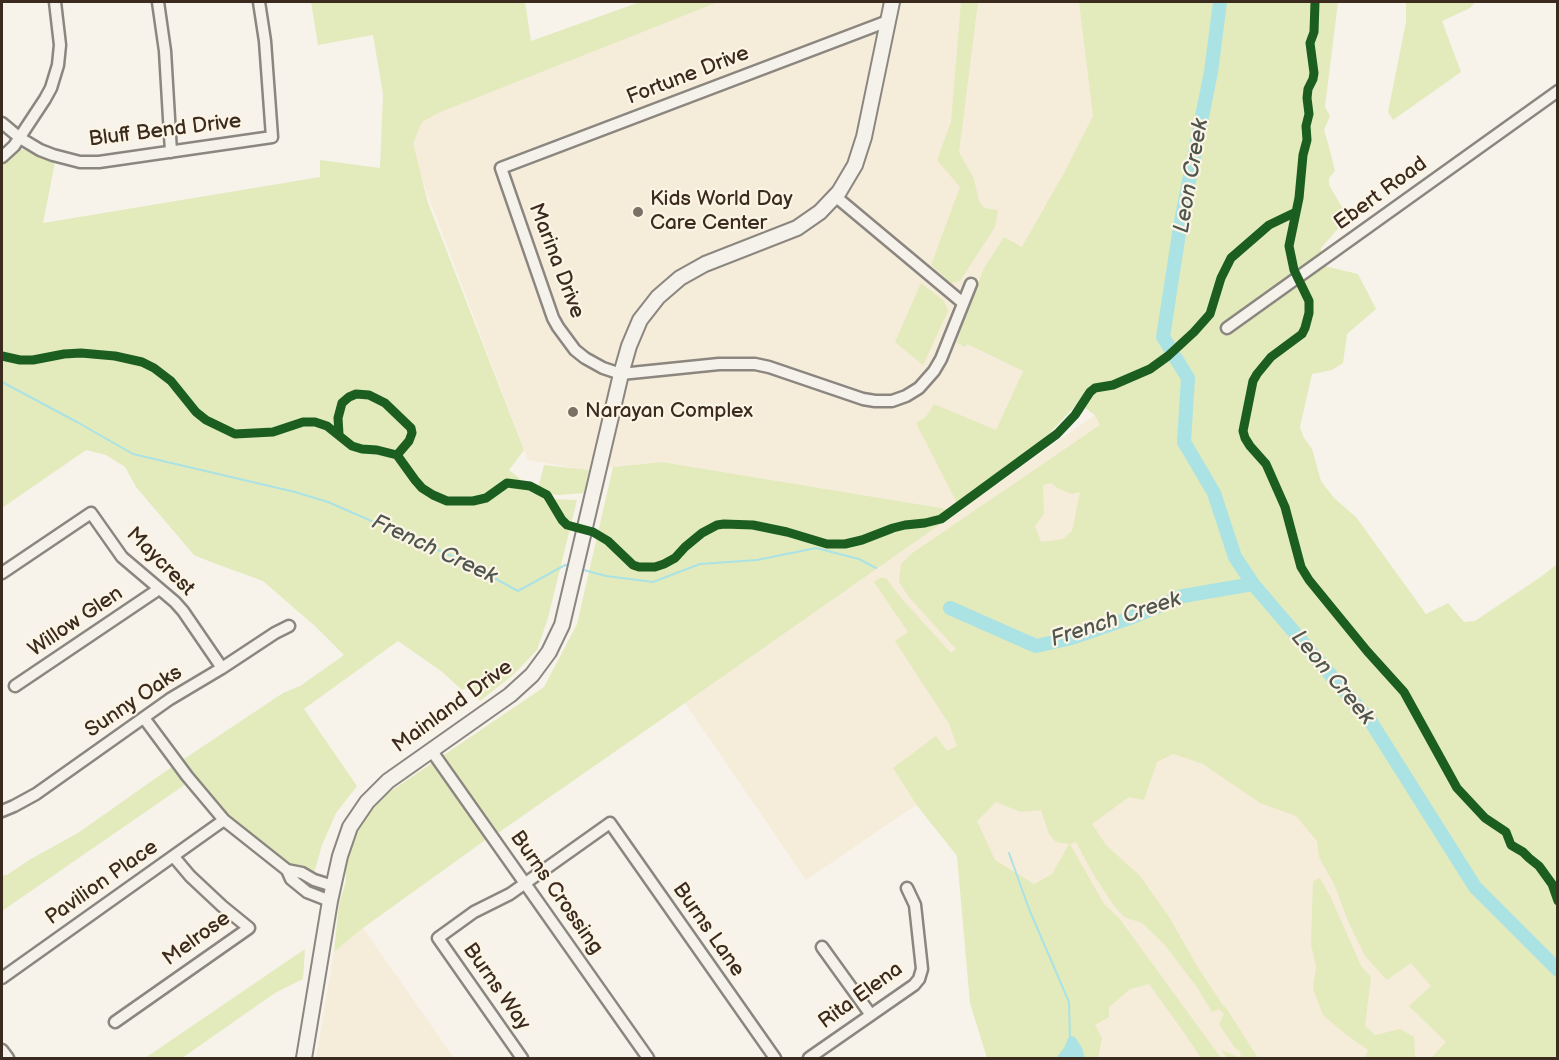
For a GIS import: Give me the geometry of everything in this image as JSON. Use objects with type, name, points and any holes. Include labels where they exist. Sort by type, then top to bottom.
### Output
[{"type":"main road","name":"Mainland Drive","points":[[304,1059],[330,901],[339,856],[350,827],[362,808],[388,780],[510,695],[532,675],[553,646],[562,625],[621,374],[640,320],[658,297],[680,278],[705,264],[797,228],[820,212],[835,196],[848,178],[860,151],[892,2]]},
{"type":"street","points":[[2,157],[20,138],[51,88],[58,65],[60,34],[55,2]]},
{"type":"street","points":[[158,2],[165,51],[171,152]]},
{"type":"street","name":"Bluff Bend Drive","points":[[2,123],[20,138],[40,150],[80,162],[99,162],[272,137],[266,41],[260,2]]},
{"type":"street","name":"Fortune Drive","points":[[501,168],[888,21]]},
{"type":"street","name":"Ebert Road","points":[[1227,328],[1557,91]]},
{"type":"street","name":"Marina Drive","points":[[501,168],[558,327],[575,350],[585,358],[603,368],[621,374]]},
{"type":"street","points":[[835,196],[963,303]]},
{"type":"street","points":[[621,374],[719,364],[755,364],[863,399],[892,401],[906,396],[924,383],[934,371],[971,284]]},
{"type":"street","name":"Maycrest","points":[[2,573],[91,513],[122,557],[183,611],[222,668]]},
{"type":"street","name":"Willow Glen","points":[[15,686],[159,589]]},
{"type":"street","name":"Sunny Oaks","points":[[2,812],[36,794],[180,692],[289,626]]},
{"type":"street","points":[[144,718],[187,776],[224,820],[287,870],[302,873],[314,880],[333,886]]},
{"type":"street","name":"Burns Crossing","points":[[431,750],[648,1059]]},
{"type":"street","name":"Pavilion Place","points":[[2,978],[224,820]]},
{"type":"street","name":"Burns Lane","points":[[525,883],[610,823],[775,1059]]},
{"type":"street","name":"Melrose","points":[[115,1022],[249,928],[190,876],[174,856]]},
{"type":"street","points":[[287,870],[291,879],[307,891],[330,901]]},
{"type":"street","name":"Burns Way","points":[[522,1059],[438,938],[474,912],[510,894],[525,883]]},
{"type":"street","name":"Rita Elena","points":[[809,1059],[914,985],[921,975],[915,905],[907,888]]},
{"type":"street","points":[[822,947],[871,1015]]},
{"type":"street","points":[[2,1050],[8,1059]]},
{"type":"shaded area","points":[[712,2],[1093,2],[1115,148],[1074,258],[960,510],[1095,415],[1178,587],[1485,1058],[987,1058],[970,1003],[957,856],[916,805],[806,880],[685,703],[958,511],[662,462],[585,470],[528,460],[399,119]]},
{"type":"shaded area","points":[[363,928],[454,1058],[316,1058],[334,952]]},
{"type":"green space","points":[[311,2],[525,2],[531,41],[640,2],[718,2],[438,113],[422,122],[413,143],[428,203],[524,450],[509,470],[535,491],[553,499],[577,500],[548,618],[537,650],[513,675],[480,701],[469,687],[462,690],[441,671],[398,641],[304,709],[357,786],[336,813],[322,845],[314,873],[283,861],[245,828],[226,815],[191,769],[183,786],[2,911],[2,875],[7,875],[78,833],[163,773],[283,693],[300,686],[344,655],[263,581],[194,555],[136,487],[125,467],[106,455],[86,450],[2,508],[2,161],[16,147],[55,162],[43,223],[320,177],[320,160],[380,168],[383,94],[373,35],[318,45]]},
{"type":"green space","points":[[961,2],[978,2],[959,152],[974,179],[979,201],[984,208],[998,210],[995,227],[960,281],[951,283],[931,265],[960,187],[937,160],[951,122]]},
{"type":"green space","points":[[1079,2],[1338,2],[1325,107],[1330,116],[1324,130],[1335,171],[1329,178],[1329,185],[1342,207],[1343,223],[1321,250],[1324,266],[1358,274],[1376,309],[1347,334],[1343,363],[1332,370],[1312,374],[1300,427],[1312,449],[1321,481],[1334,498],[1356,517],[1426,614],[1448,603],[1464,622],[1475,621],[1557,564],[1557,1058],[1431,1058],[1446,1042],[1409,1006],[1431,986],[1411,963],[1387,980],[1365,956],[1348,921],[1335,886],[1319,857],[1317,841],[1296,816],[1260,803],[1203,764],[1173,754],[1157,762],[1144,800],[1129,797],[1092,824],[1106,845],[1140,876],[1169,917],[1197,966],[1258,1058],[1241,1058],[1240,1051],[1235,1048],[1219,1024],[1224,1014],[1219,1009],[1212,1012],[1196,986],[1165,945],[1142,923],[1124,917],[1092,872],[1076,842],[1070,844],[1104,904],[1119,918],[1221,1058],[1201,1058],[1149,984],[1130,989],[1109,1007],[1109,1017],[1095,1025],[1102,1038],[1098,1058],[987,1058],[970,1003],[957,856],[916,804],[893,768],[936,736],[947,751],[957,746],[949,724],[895,641],[908,632],[874,582],[880,578],[886,578],[951,653],[956,649],[908,596],[899,582],[901,564],[911,554],[1100,425],[1095,415],[1078,403],[1045,438],[957,503],[916,423],[926,417],[934,404],[996,430],[1023,371],[967,344],[965,347],[957,343],[973,287],[977,286],[984,268],[1004,237],[1022,247],[1093,116]],"holes":[[[1051,483],[1072,494],[1080,492],[1072,531],[1063,539],[1041,542],[1035,526],[1044,514],[1043,485]],[[996,802],[1021,812],[1041,810],[1049,834],[1056,842],[1069,844],[1052,874],[1034,884],[995,860],[977,821]]]},
{"type":"green space","points":[[1406,2],[1475,2],[1470,8],[1442,21],[1461,72],[1393,120],[1388,112],[1406,22]]},
{"type":"green space","points":[[921,283],[944,301],[948,311],[923,365],[895,342]]},
{"type":"green space","points":[[662,462],[959,511],[484,841],[363,928],[334,952],[339,904],[346,881],[346,864],[355,837],[369,813],[388,793],[544,687],[577,624],[613,467]]},
{"type":"green space","points":[[544,465],[589,470],[584,493],[547,494],[538,489]]},
{"type":"green space","points":[[1320,878],[1361,966],[1371,977],[1365,1026],[1375,1035],[1400,1029],[1414,1037],[1415,1057],[1417,1058],[1365,1058],[1368,1050],[1323,1015],[1313,989],[1316,967],[1311,944],[1313,881]]},
{"type":"green space","points":[[305,949],[303,979],[275,993],[182,1058],[145,1058]]},
{"type":"green space","points":[[1221,1050],[1241,1058],[1227,1058]]},
{"type":"water","points":[[1075,1037],[1082,1048],[1085,1058],[1056,1058],[1068,1038]]},
{"type":"waterway","name":"Leon Creek","points":[[1170,348],[1163,337],[1181,221],[1211,72],[1220,2]]},
{"type":"waterway","name":"Leon Creek","points":[[1175,357],[1188,378],[1184,442],[1214,493],[1235,557],[1253,584],[1371,722],[1475,887],[1558,970]]},
{"type":"waterway","name":"French Creek","points":[[2,382],[133,454],[295,492],[328,502],[461,560],[518,591],[565,565],[571,567]]},
{"type":"waterway","name":"French Creek","points":[[580,569],[606,576],[653,582],[700,564],[757,560],[816,548],[859,559],[876,568]]},
{"type":"waterway","name":"French Creek","points":[[950,608],[1036,646],[1072,638],[1130,618],[1183,596],[1253,584]]},
{"type":"waterway","points":[[1009,853],[1029,909],[1069,1002],[1070,1039]]},
{"type":"cycle path","points":[[1315,2],[1314,32],[1310,43],[1314,73],[1307,98],[1309,114],[1306,126],[1307,140],[1303,155],[1299,198],[1289,246],[1294,270],[1309,301],[1309,313],[1302,334],[1271,357],[1253,381],[1243,431],[1250,446],[1266,464],[1285,507],[1301,567],[1309,580],[1404,692],[1457,788],[1485,818],[1506,832],[1511,845],[1539,866],[1552,884],[1558,901]]},
{"type":"cycle path","points":[[2,356],[33,360],[81,353],[115,356],[142,362],[171,381],[196,412],[206,420],[235,434],[273,432],[303,422],[315,422],[327,426],[352,446],[397,455],[422,488],[447,501],[473,501],[486,498],[507,483],[530,486],[547,495],[567,525],[593,532],[608,541],[633,565],[655,567],[675,558],[702,533],[717,525],[753,525],[827,544],[845,544],[893,528],[941,519],[1057,434],[1095,388],[1113,385],[1150,369],[1168,356],[1210,314],[1221,278],[1231,258],[1269,225],[1296,212]]},
{"type":"cycle path","points":[[339,434],[338,418],[342,403],[356,394],[369,395],[385,403],[411,428],[409,441],[397,455]]},
{"type":"place","name":"Kids World Day Care Center","points":[[638,212]]},
{"type":"place","name":"Narayan Complex","points":[[573,412]]}]
